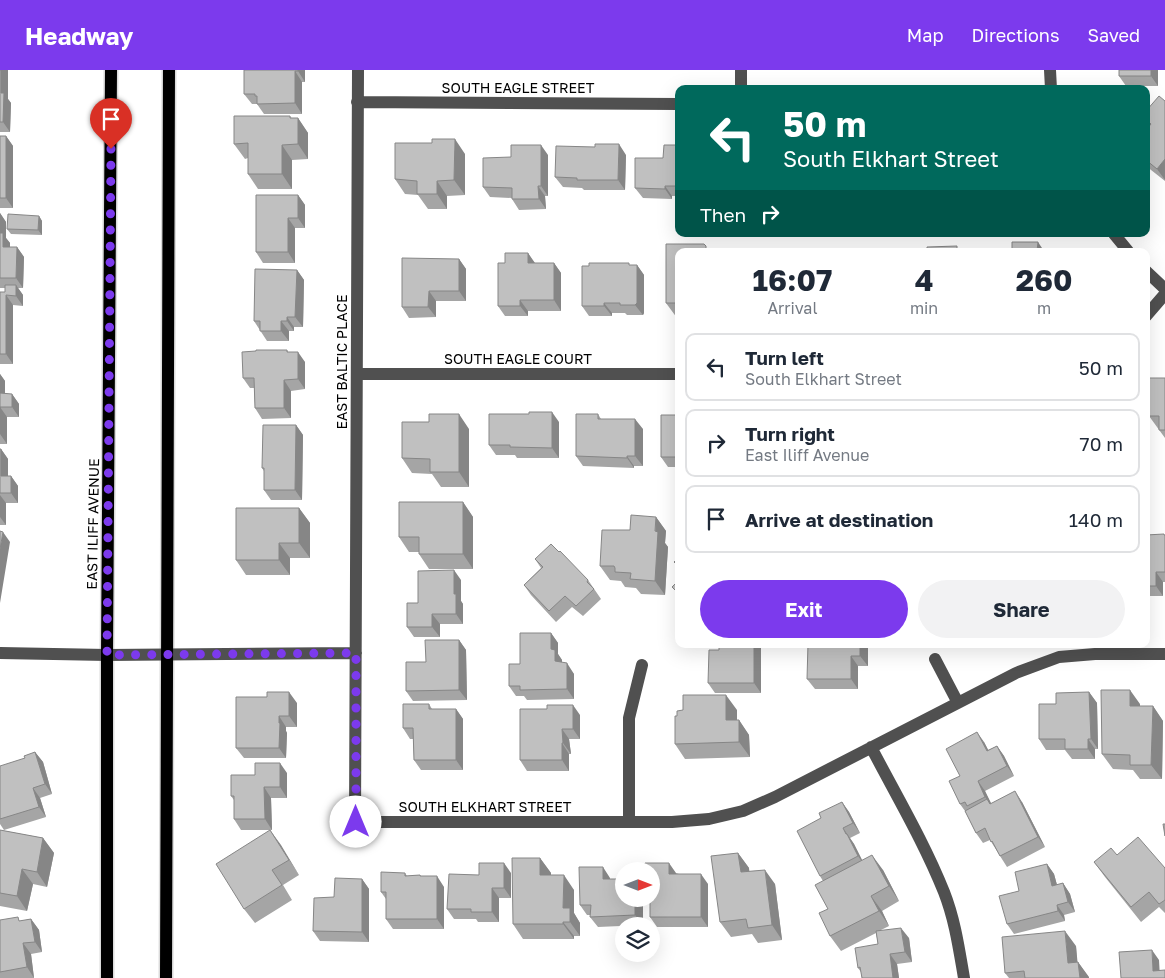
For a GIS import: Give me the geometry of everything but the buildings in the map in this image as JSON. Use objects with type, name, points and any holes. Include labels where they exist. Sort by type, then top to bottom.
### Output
[{"type":"main road","name":"EAST ILIFF AVENUE","points":[[107,978],[111,70]]},
{"type":"main road","points":[[166,978],[169,70]]},
{"type":"street","name":"EAST BALTIC PLACE","points":[[356,653],[358,70]]},
{"type":"street","points":[[741,70],[741,85]]},
{"type":"street","points":[[1050,70],[1051,85]]},
{"type":"street","name":"SOUTH EAGLE STREET","points":[[358,102],[675,104]]},
{"type":"street","points":[[1116,237],[1126,248]]},
{"type":"street","points":[[1150,275],[1165,289]]},
{"type":"street","points":[[1150,311],[1165,294]]},
{"type":"street","name":"SOUTH EAGLE COURT","points":[[357,374],[675,374]]},
{"type":"street","points":[[0,652],[107,655],[356,653]]},
{"type":"street","name":"SOUTH ELKHART STREET","points":[[356,653],[356,822],[672,822],[709,820],[743,811],[775,797],[1016,673],[1060,657],[1095,654],[1165,654]]},
{"type":"street","points":[[935,659],[958,703]]},
{"type":"street","points":[[629,822],[629,718],[642,665]]},
{"type":"street","points":[[871,748],[944,893],[955,927],[964,978]]},
{"type":"route","points":[[111,149],[107,655],[356,653],[356,822]]}]
